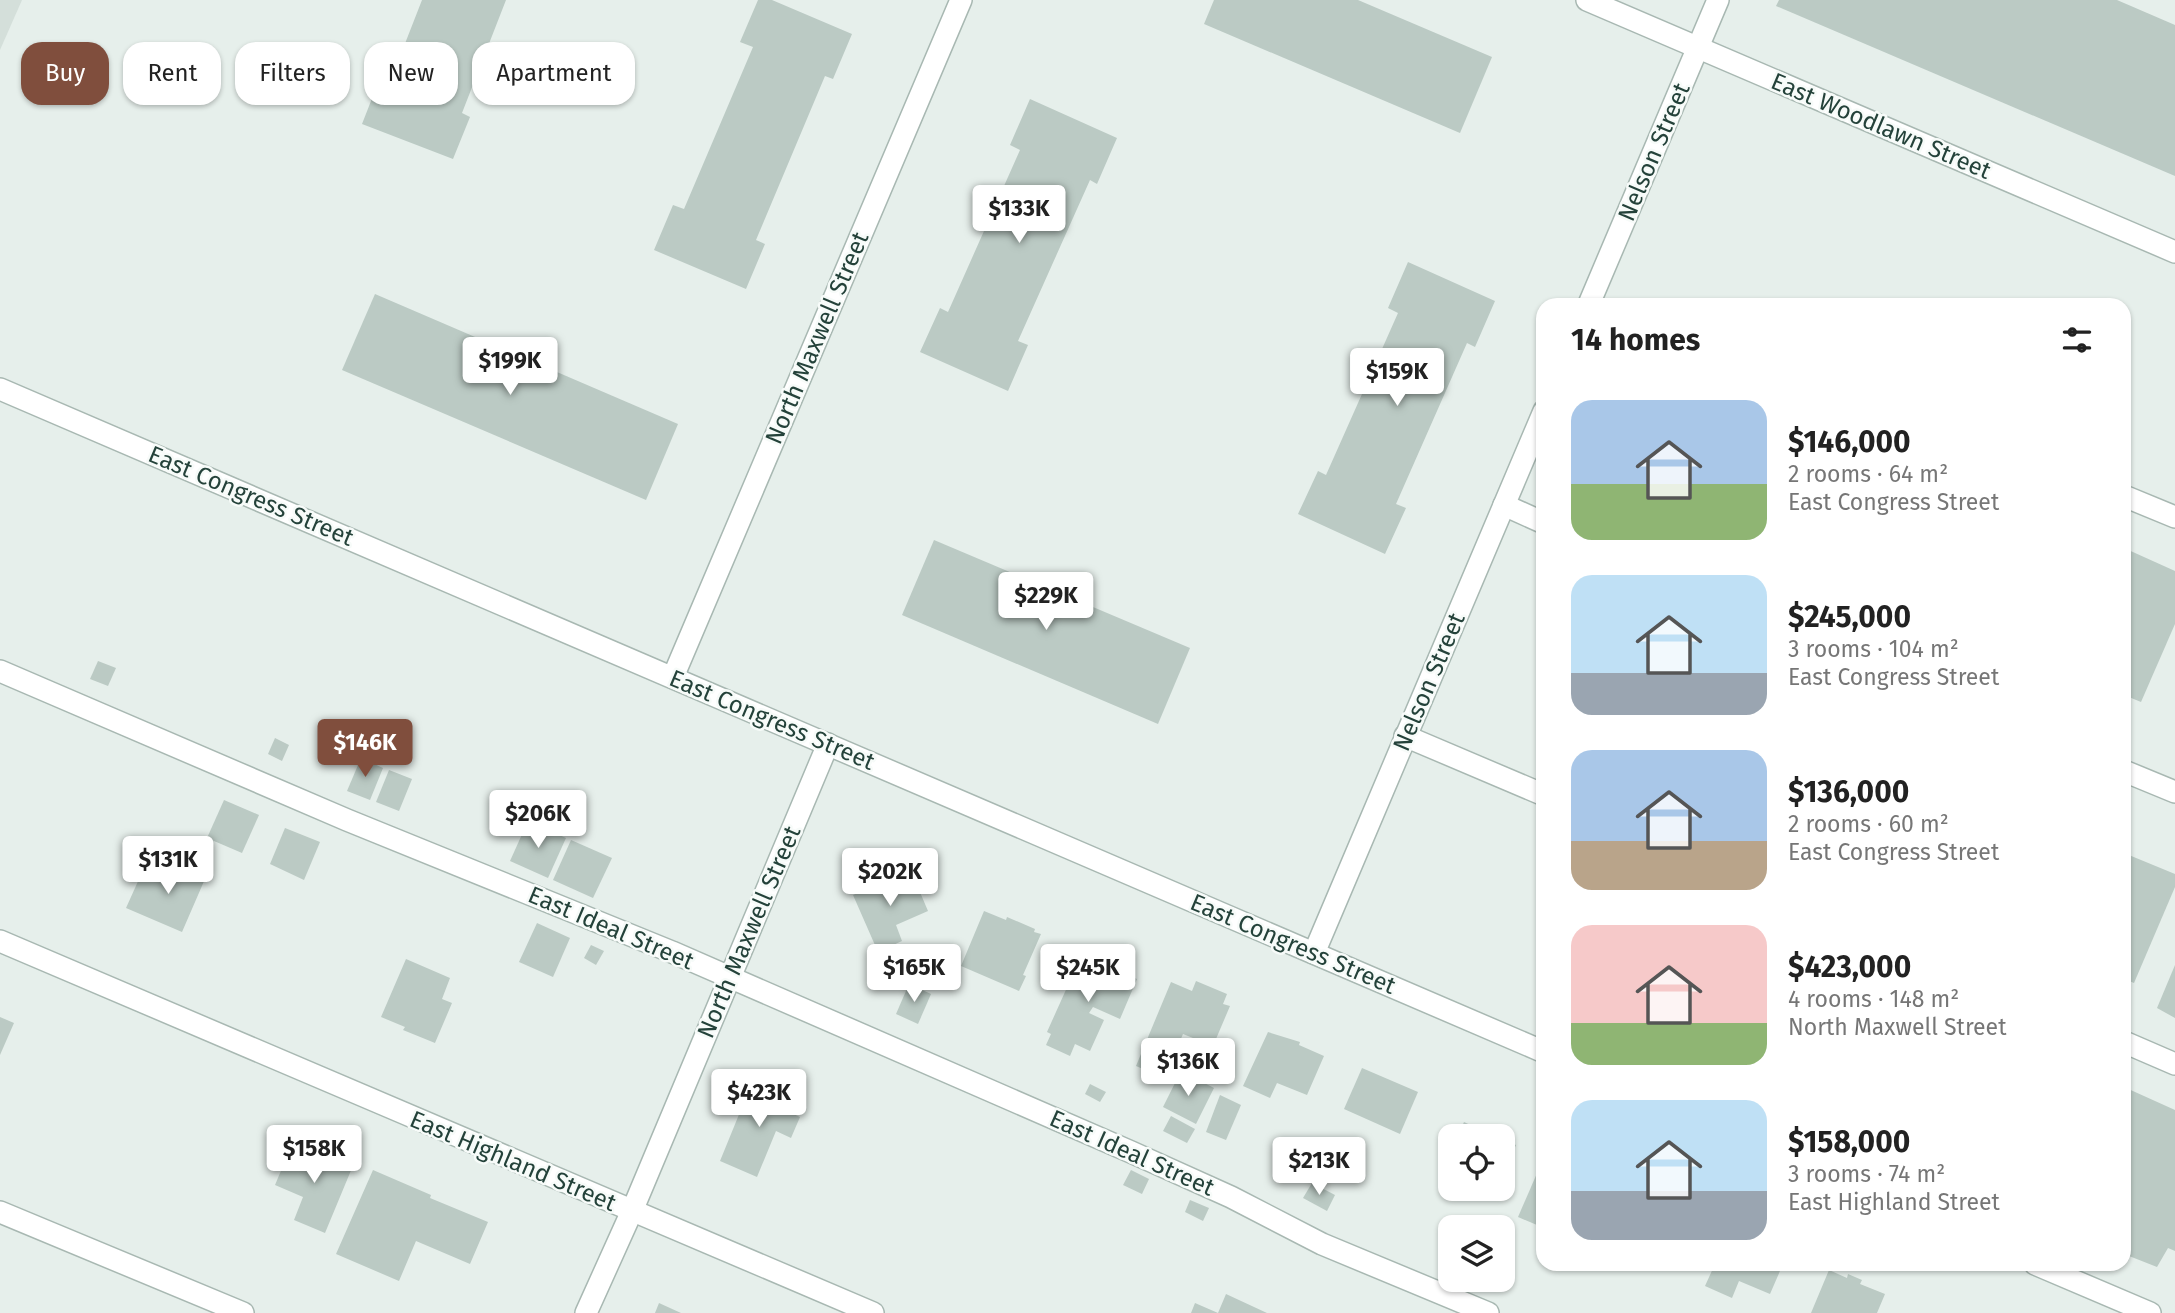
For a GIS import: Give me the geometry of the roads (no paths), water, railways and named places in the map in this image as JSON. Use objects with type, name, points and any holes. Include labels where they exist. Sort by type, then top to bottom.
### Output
[{"type":"street","name":"North Maxwell Street","points":[[673,677],[961,0]]},
{"type":"street","name":"East Woodlawn Street","points":[[1587,0],[2175,252]]},
{"type":"street","name":"Nelson Street","points":[[1592,298],[1718,0]]},
{"type":"street","name":"East Congress Street","points":[[0,389],[1536,1049]]},
{"type":"street","name":"Nelson Street","points":[[1314,953],[1536,430]]},
{"type":"street","points":[[2131,499],[2175,517]]},
{"type":"street","points":[[1504,505],[1536,519]]},
{"type":"street","name":"East Ideal Street","points":[[0,671],[162,742],[672,952],[1131,1152],[1231,1197],[1322,1244],[1488,1313]]},
{"type":"street","points":[[1405,736],[1536,792]]},
{"type":"street","name":"North Maxwell Street","points":[[586,1313],[632,1211],[828,744]]},
{"type":"street","points":[[2131,774],[2175,792]]},
{"type":"street","name":"East Highland Street","points":[[0,942],[873,1313]]},
{"type":"street","points":[[2131,1045],[2175,1064]]},
{"type":"street","points":[[0,1212],[243,1313]]},
{"type":"street","points":[[2051,1271],[2150,1313]]}]
